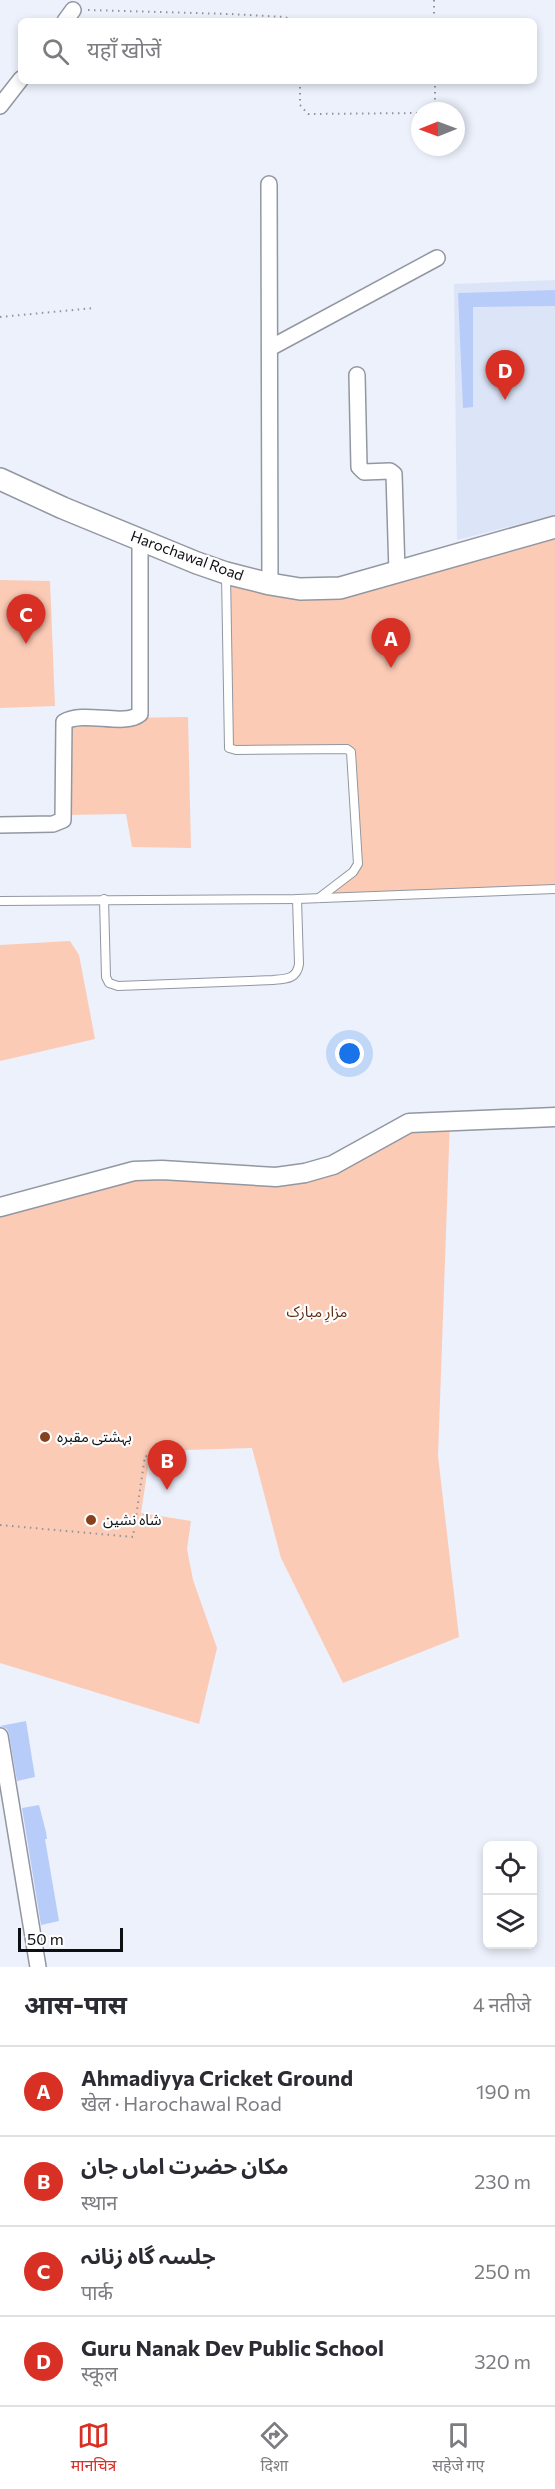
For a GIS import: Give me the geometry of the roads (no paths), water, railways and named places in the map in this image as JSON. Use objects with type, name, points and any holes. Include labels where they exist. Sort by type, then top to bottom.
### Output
[{"type":"main road","name":"Harochawal Road","points":[[0,479],[226,573],[270,584],[328,590],[555,527]]},
{"type":"street","points":[[0,106],[18,83]]},
{"type":"street","points":[[269,184],[270,584]]},
{"type":"street","points":[[270,348],[437,258]]},
{"type":"street","points":[[357,375],[359,467],[364,472],[390,471],[394,474],[397,572]]},
{"type":"street","points":[[0,825],[52,824],[63,820],[64,722],[74,718],[131,718],[140,714],[140,539]]},
{"type":"street","points":[[0,1207],[134,1171],[276,1177],[305,1173],[333,1165],[409,1123],[555,1117]]},
{"type":"street","points":[[0,1736],[38,1967]]},
{"type":"lane","points":[[226,573],[229,748],[236,750],[347,748],[351,752],[357,868],[318,898]]},
{"type":"lane","points":[[0,901],[297,899],[555,889]]},
{"type":"lane","points":[[104,899],[106,977],[109,983],[118,986],[273,980],[294,976],[298,972],[299,964],[297,899]]},
{"type":"place","name":"Guru Nanak Dev Public School","points":[[505,400]]},
{"type":"place","name":"جلسہ گاہ زنانہ","points":[[26,644]]},
{"type":"place","name":"Ahmadiyya Cricket Ground","points":[[391,668]]},
{"type":"place","name":"بہشتی مقبرہ","points":[[45,1437]]},
{"type":"place","name":"مکان حضرت اماں جان","points":[[167,1490]]},
{"type":"place","name":"شاہ نشین","points":[[91,1520]]},
{"type":"park label","name":"مزارِ مبارک","points":[[317,1312]]}]
